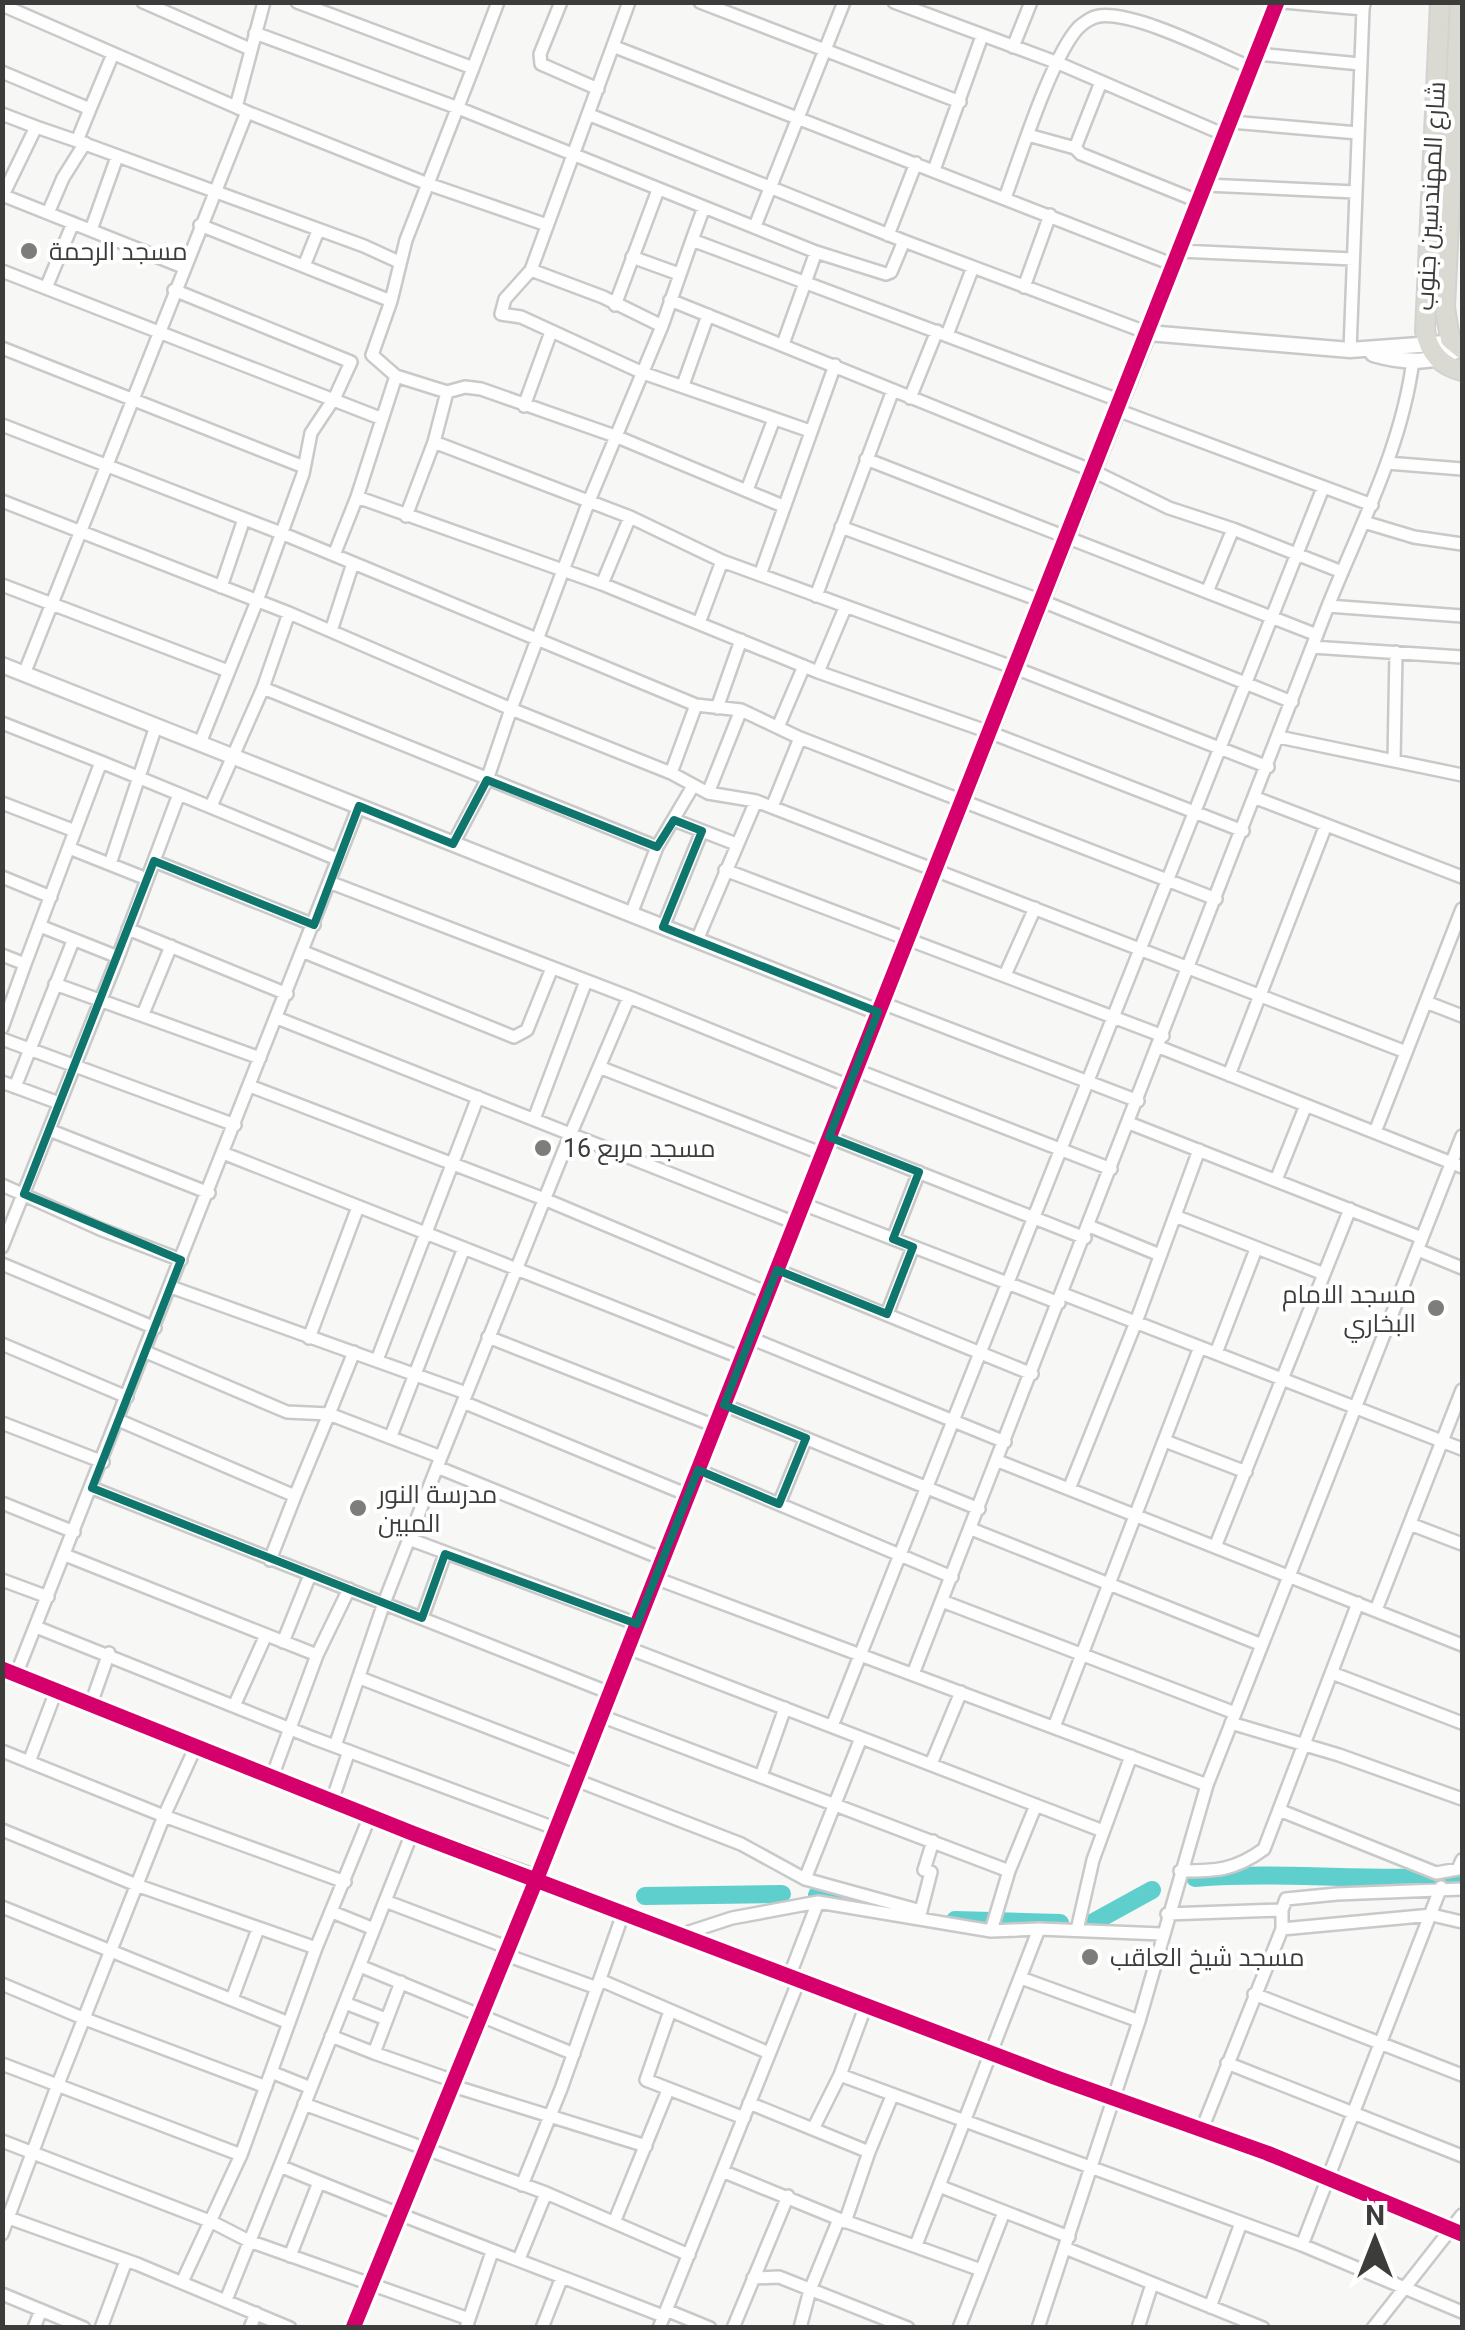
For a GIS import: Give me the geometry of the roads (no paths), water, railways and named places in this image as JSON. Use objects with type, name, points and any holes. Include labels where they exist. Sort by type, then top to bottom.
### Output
[{"type":"highway","name":"شارع المهندسين جنوب","points":[[1433,351],[1424,316],[1440,2]]},
{"type":"highway","name":"شارع المهندسين جنوب","points":[[1458,345],[1445,307],[1456,183],[1460,2]]},
{"type":"highway","points":[[1433,351],[1443,364],[1462,371]]},
{"type":"street","points":[[142,2],[250,48]]},
{"type":"street","points":[[298,2],[473,68]]},
{"type":"street","points":[[174,290],[351,362],[372,354],[391,301],[399,262],[498,2]]},
{"type":"street","points":[[561,2],[540,54],[541,64],[598,89]]},
{"type":"street","points":[[629,2],[531,270],[505,299],[501,314],[520,317],[642,373],[810,431]]},
{"type":"street","points":[[700,2],[960,102]]},
{"type":"street","points":[[755,226],[844,2]]},
{"type":"street","points":[[894,2],[1058,63],[1226,135]]},
{"type":"street","points":[[1013,47],[1031,2]]},
{"type":"street","points":[[353,2328],[538,1878],[1280,2],[1364,6],[1353,259],[1356,350]]},
{"type":"street","points":[[24,674],[214,191],[241,109],[260,4]]},
{"type":"street","points":[[2,5],[241,109],[428,184],[547,226]]},
{"type":"street","points":[[1005,198],[1058,63],[1078,28],[1098,16],[1148,25],[1252,68]]},
{"type":"street","points":[[255,33],[458,108],[816,252],[889,274],[904,241]]},
{"type":"street","points":[[934,170],[982,36]]},
{"type":"street","points":[[615,47],[1174,265]]},
{"type":"street","points":[[48,213],[81,142],[113,54]]},
{"type":"street","points":[[1258,54],[1360,64]]},
{"type":"street","points":[[2,72],[90,109]]},
{"type":"street","points":[[1075,148],[1102,82]]},
{"type":"street","points":[[2,114],[399,262]]},
{"type":"street","points":[[590,115],[904,241],[1148,333],[1356,350],[1433,351]]},
{"type":"street","points":[[1231,122],[1358,133]]},
{"type":"street","points":[[36,127],[3,196],[182,267]]},
{"type":"street","points":[[1028,136],[1075,148],[1081,154],[1200,202]]},
{"type":"street","points":[[91,230],[117,157]]},
{"type":"street","points":[[888,234],[916,164]]},
{"type":"street","points":[[1206,185],[1355,192]]},
{"type":"street","points":[[615,304],[658,190]]},
{"type":"street","points":[[453,844],[488,780],[589,501],[662,326],[704,207]]},
{"type":"street","points":[[1024,287],[1050,215]]},
{"type":"street","points":[[46,288],[73,223]]},
{"type":"street","points":[[200,225],[391,301]]},
{"type":"street","points":[[304,266],[318,231]]},
{"type":"street","points":[[692,240],[942,333],[1372,505]]},
{"type":"street","points":[[1180,251],[1353,259]]},
{"type":"street","points":[[783,344],[816,252]]},
{"type":"street","points":[[632,257],[679,274]]},
{"type":"street","points":[[910,398],[973,267]]},
{"type":"street","points":[[531,270],[662,326]]},
{"type":"street","points":[[4,277],[46,288],[380,418]]},
{"type":"street","points":[[670,300],[1094,470],[1169,508],[1342,572]]},
{"type":"street","points":[[682,385],[708,315]]},
{"type":"street","points":[[524,406],[551,332]]},
{"type":"street","points":[[1356,350],[1413,360],[1458,345]]},
{"type":"street","points":[[2,348],[304,467]]},
{"type":"street","points":[[372,354],[396,376],[447,392],[473,388],[615,436],[784,506]]},
{"type":"street","points":[[913,1674],[1328,606],[1372,505],[1410,384],[1413,360]]},
{"type":"street","points":[[200,744],[258,602],[304,467],[310,434],[332,402],[351,362]]},
{"type":"street","points":[[760,574],[835,365]]},
{"type":"street","points":[[334,555],[396,376]]},
{"type":"street","points":[[816,596],[894,390]]},
{"type":"street","points":[[406,516],[434,442],[447,392]]},
{"type":"street","points":[[747,490],[774,419]]},
{"type":"street","points":[[2,424],[334,555],[696,705],[740,710],[800,738],[1216,899]]},
{"type":"street","points":[[434,442],[630,517],[722,561],[1015,668],[1268,767]]},
{"type":"street","points":[[866,459],[1207,592],[1315,641],[1462,657]]},
{"type":"street","points":[[1387,463],[1462,469]]},
{"type":"street","points":[[832,1726],[1323,488]]},
{"type":"street","points":[[357,497],[602,584],[818,672],[990,732],[1243,831]]},
{"type":"street","points":[[2,501],[330,630],[671,774],[708,794],[756,800],[1406,1052]]},
{"type":"street","points":[[602,584],[630,517]]},
{"type":"street","points":[[221,587],[244,519]]},
{"type":"street","points":[[1364,522],[1414,537],[1462,544]]},
{"type":"street","points":[[841,527],[1042,601],[1292,702]]},
{"type":"street","points":[[1207,592],[1233,529]]},
{"type":"street","points":[[699,623],[722,561]]},
{"type":"street","points":[[330,630],[353,563]]},
{"type":"street","points":[[2,586],[228,671]]},
{"type":"street","points":[[1328,606],[1462,616]]},
{"type":"street","points":[[818,672],[846,608]]},
{"type":"street","points":[[211,806],[263,688],[289,613]]},
{"type":"street","points":[[717,708],[741,640]]},
{"type":"street","points":[[1394,761],[1396,652]]},
{"type":"street","points":[[2,665],[663,927],[1138,1102]]},
{"type":"street","points":[[778,727],[804,666]]},
{"type":"street","points":[[263,688],[657,847]]},
{"type":"street","points":[[671,774],[696,705]]},
{"type":"street","points":[[708,794],[740,710]]},
{"type":"street","points":[[2,722],[338,859]]},
{"type":"street","points":[[110,864],[156,726]]},
{"type":"street","points":[[1279,737],[1462,776]]},
{"type":"street","points":[[772,807],[800,738]]},
{"type":"street","points":[[2,1028],[101,762]]},
{"type":"street","points":[[630,914],[657,847],[693,786]]},
{"type":"street","points":[[2,1246],[118,958],[178,794]]},
{"type":"street","points":[[1256,798],[1462,878]]},
{"type":"street","points":[[697,940],[756,800]]},
{"type":"street","points":[[2,803],[75,831]]},
{"type":"street","points":[[359,806],[36,1627],[10,1672],[412,1833],[991,2054],[1202,2129],[1457,2232]]},
{"type":"street","points":[[674,820],[736,844]]},
{"type":"street","points":[[1230,1075],[1326,826]]},
{"type":"street","points":[[663,927],[702,831]]},
{"type":"street","points":[[69,848],[148,879]]},
{"type":"street","points":[[154,862],[314,925]]},
{"type":"street","points":[[726,870],[1114,1017],[1230,1075],[1457,1164]]},
{"type":"street","points":[[2,877],[51,897]]},
{"type":"street","points":[[329,882],[850,1086]]},
{"type":"street","points":[[1004,975],[1035,908]]},
{"type":"street","points":[[1375,1132],[1462,908]]},
{"type":"street","points":[[40,926],[118,958]]},
{"type":"street","points":[[128,929],[287,994]]},
{"type":"street","points":[[59,1103],[9,1085],[30,1048],[73,941]]},
{"type":"street","points":[[142,1014],[170,946]]},
{"type":"street","points":[[304,952],[514,1037],[526,1030],[552,968]]},
{"type":"street","points":[[2,955],[24,964]]},
{"type":"street","points":[[534,1118],[586,980]]},
{"type":"street","points":[[56,984],[260,1058]]},
{"type":"street","points":[[336,1746],[408,1539],[629,997]]},
{"type":"street","points":[[1426,1002],[1462,1016]]},
{"type":"street","points":[[277,1018],[795,1224]]},
{"type":"street","points":[[2,1039],[235,1125]]},
{"type":"street","points":[[599,1066],[822,1154]]},
{"type":"street","points":[[856,1070],[1111,1169]]},
{"type":"street","points":[[250,1086],[544,1199],[768,1292]]},
{"type":"street","points":[[377,1360],[478,1097]]},
{"type":"street","points":[[1276,1180],[1306,1105]]},
{"type":"street","points":[[1130,1122],[1350,1210],[1462,1268]]},
{"type":"street","points":[[49,1130],[209,1193]]},
{"type":"street","points":[[829,1136],[1034,1218],[1160,1256]]},
{"type":"street","points":[[1038,2328],[1138,2021],[1207,1785],[1420,1244],[1457,1164],[1462,1136]]},
{"type":"street","points":[[1069,1489],[1200,1150]]},
{"type":"street","points":[[223,1153],[742,1358]]},
{"type":"street","points":[[893,1239],[919,1172]]},
{"type":"street","points":[[2,1185],[100,1230],[182,1260]]},
{"type":"street","points":[[803,1204],[1008,1284],[1136,1322],[1462,1448]]},
{"type":"street","points":[[309,1338],[358,1207]]},
{"type":"street","points":[[1215,1547],[1350,1210]]},
{"type":"street","points":[[1175,1216],[1324,1274]]},
{"type":"street","points":[[887,1314],[913,1246]]},
{"type":"street","points":[[391,1436],[464,1248]]},
{"type":"street","points":[[1216,1352],[1256,1248]]},
{"type":"street","points":[[2,1264],[155,1328]]},
{"type":"street","points":[[777,1270],[1032,1374]]},
{"type":"street","points":[[171,1288],[414,1372],[688,1495]]},
{"type":"street","points":[[488,1337],[716,1426]]},
{"type":"street","points":[[750,1338],[1006,1442]]},
{"type":"street","points":[[2,1344],[127,1398]]},
{"type":"street","points":[[1054,1727],[1200,1347]]},
{"type":"street","points":[[146,1352],[288,1412],[329,1414],[391,1436],[439,1462],[663,1559]]},
{"type":"street","points":[[270,1560],[354,1352]]},
{"type":"street","points":[[1376,1610],[1462,1390]]},
{"type":"street","points":[[724,1405],[979,1509]]},
{"type":"street","points":[[118,1420],[295,1496]]},
{"type":"street","points":[[2,1423],[102,1462]]},
{"type":"street","points":[[779,1504],[806,1438]]},
{"type":"street","points":[[1165,1441],[1246,1472]]},
{"type":"street","points":[[998,1461],[1462,1645]]},
{"type":"street","points":[[698,1470],[952,1577]]},
{"type":"street","points":[[92,1488],[610,1693]]},
{"type":"street","points":[[2,1503],[74,1532]]},
{"type":"street","points":[[1410,1524],[1462,1544]]},
{"type":"street","points":[[971,1530],[1262,1645]]},
{"type":"street","points":[[408,1539],[637,1624]]},
{"type":"street","points":[[65,1554],[317,1655]]},
{"type":"street","points":[[422,1618],[446,1554]]},
{"type":"street","points":[[283,1642],[310,1576]]},
{"type":"street","points":[[656,1578],[1207,1785]]},
{"type":"street","points":[[2,1580],[48,1597]]},
{"type":"street","points":[[272,1776],[317,1655],[350,1589]]},
{"type":"street","points":[[942,1601],[1082,1652],[1306,1746],[1462,1799]]},
{"type":"street","points":[[1180,1871],[1222,1871],[1248,1861],[1264,1849],[1358,1603]]},
{"type":"street","points":[[36,1627],[557,1829]]},
{"type":"street","points":[[234,1706],[266,1635]]},
{"type":"street","points":[[628,1648],[1103,1831]]},
{"type":"street","points":[[91,1704],[109,1653]]},
{"type":"street","points":[[1332,1672],[1462,1722]]},
{"type":"street","points":[[360,1678],[582,1764]]},
{"type":"street","points":[[29,1762],[56,1691]]},
{"type":"street","points":[[931,1764],[960,1692]]},
{"type":"street","points":[[761,1776],[786,1708]]},
{"type":"street","points":[[601,1716],[1009,1870]]},
{"type":"street","points":[[805,1879],[861,1738]]},
{"type":"street","points":[[2,2234],[164,1816],[196,1746]]},
{"type":"street","points":[[2,1751],[345,1882]]},
{"type":"street","points":[[332,1801],[349,1751]]},
{"type":"street","points":[[1076,1930],[1103,1831],[1131,1756]]},
{"type":"street","points":[[576,1780],[742,1844],[805,1879],[921,1910],[931,1872],[924,1870],[932,1842]]},
{"type":"street","points":[[990,1930],[1036,1805]]},
{"type":"street","points":[[1279,1810],[1436,1872],[1458,1869],[1462,1860]]},
{"type":"street","points":[[182,2282],[241,2155],[316,1948],[370,1816]]},
{"type":"street","points":[[2,1830],[139,1886],[316,1948]]},
{"type":"street","points":[[226,2300],[412,1833]]},
{"type":"street","points":[[1302,2245],[1441,1888]]},
{"type":"street","points":[[1202,2129],[1282,1928],[1286,1900],[1312,1895],[1462,1889]]},
{"type":"street","points":[[386,1901],[769,2054]]},
{"type":"street","points":[[682,1934],[732,1918],[818,1902],[990,1930],[1038,1928],[1162,1934]]},
{"type":"street","points":[[663,2318],[769,2054],[818,1902]]},
{"type":"street","points":[[2,1907],[289,2023]]},
{"type":"street","points":[[1168,1914],[1282,1910]]},
{"type":"street","points":[[522,2185],[574,2054],[624,1911]]},
{"type":"street","points":[[332,1912],[374,1929]]},
{"type":"street","points":[[1282,1928],[1432,1915],[1462,1922]]},
{"type":"street","points":[[916,2245],[1038,1928]]},
{"type":"street","points":[[232,1999],[258,1929]]},
{"type":"street","points":[[360,1966],[574,2054]]},
{"type":"street","points":[[1021,1978],[1138,2021]]},
{"type":"street","points":[[374,2052],[401,1982]]},
{"type":"street","points":[[2,1984],[266,2087]]},
{"type":"street","points":[[1254,1994],[1462,2075]]},
{"type":"street","points":[[345,2003],[386,2018]]},
{"type":"street","points":[[813,2129],[840,2074],[866,2006]]},
{"type":"street","points":[[670,2012],[646,2080],[744,2118]]},
{"type":"street","points":[[331,2036],[454,2083],[646,2146]]},
{"type":"street","points":[[1228,2063],[1462,2156]]},
{"type":"street","points":[[2,2064],[241,2155]]},
{"type":"street","points":[[271,2072],[311,2088]]},
{"type":"street","points":[[840,2074],[1302,2245],[1462,2312]]},
{"type":"street","points":[[615,2220],[668,2090]]},
{"type":"street","points":[[800,2328],[810,2290],[892,2096]]},
{"type":"street","points":[[749,2103],[869,2152]]},
{"type":"street","points":[[304,2104],[615,2220],[689,2256]]},
{"type":"street","points":[[2,2141],[468,2323],[492,2252]]},
{"type":"street","points":[[280,2166],[663,2318],[710,2328]]},
{"type":"street","points":[[722,2171],[842,2221],[981,2270]]},
{"type":"street","points":[[290,2256],[319,2182]]},
{"type":"street","points":[[939,2186],[1004,2212],[1152,2284],[1263,2328]]},
{"type":"street","points":[[519,2259],[546,2193]]},
{"type":"street","points":[[733,2328],[788,2196]]},
{"type":"street","points":[[959,2328],[1004,2212]]},
{"type":"street","points":[[1373,2328],[1404,2288],[1457,2232],[1462,2215]]},
{"type":"street","points":[[6,2217],[126,2260],[290,2328]]},
{"type":"street","points":[[1210,2307],[1242,2223]]},
{"type":"street","points":[[102,2328],[126,2260]]},
{"type":"street","points":[[542,2328],[562,2277]]},
{"type":"street","points":[[753,2278],[779,2277],[908,2328]]},
{"type":"street","points":[[1138,2328],[1152,2284]]},
{"type":"street","points":[[2,2294],[84,2328]]},
{"type":"street","points":[[34,2328],[42,2310]]},
{"type":"street","points":[[250,2328],[256,2313]]},
{"type":"waterway","points":[[1195,1878],[1462,1876]]},
{"type":"waterway","points":[[1092,1923],[1152,1890]]},
{"type":"waterway","points":[[645,1896],[782,1894]]},
{"type":"waterway","points":[[817,1895],[865,1905]]},
{"type":"waterway","points":[[955,1920],[1060,1923]]},
{"type":"place","name":"مسجد الرحمة","points":[[29,251]]},
{"type":"place","name":"مسجد مربع 16","points":[[543,1148]]},
{"type":"place","name":"مسجد الامام البخاري","points":[[1436,1308]]},
{"type":"place","name":"مدرسة النور المبين","points":[[358,1508]]},
{"type":"place","name":"مسجد شيخ العاقب","points":[[1090,1957]]}]
